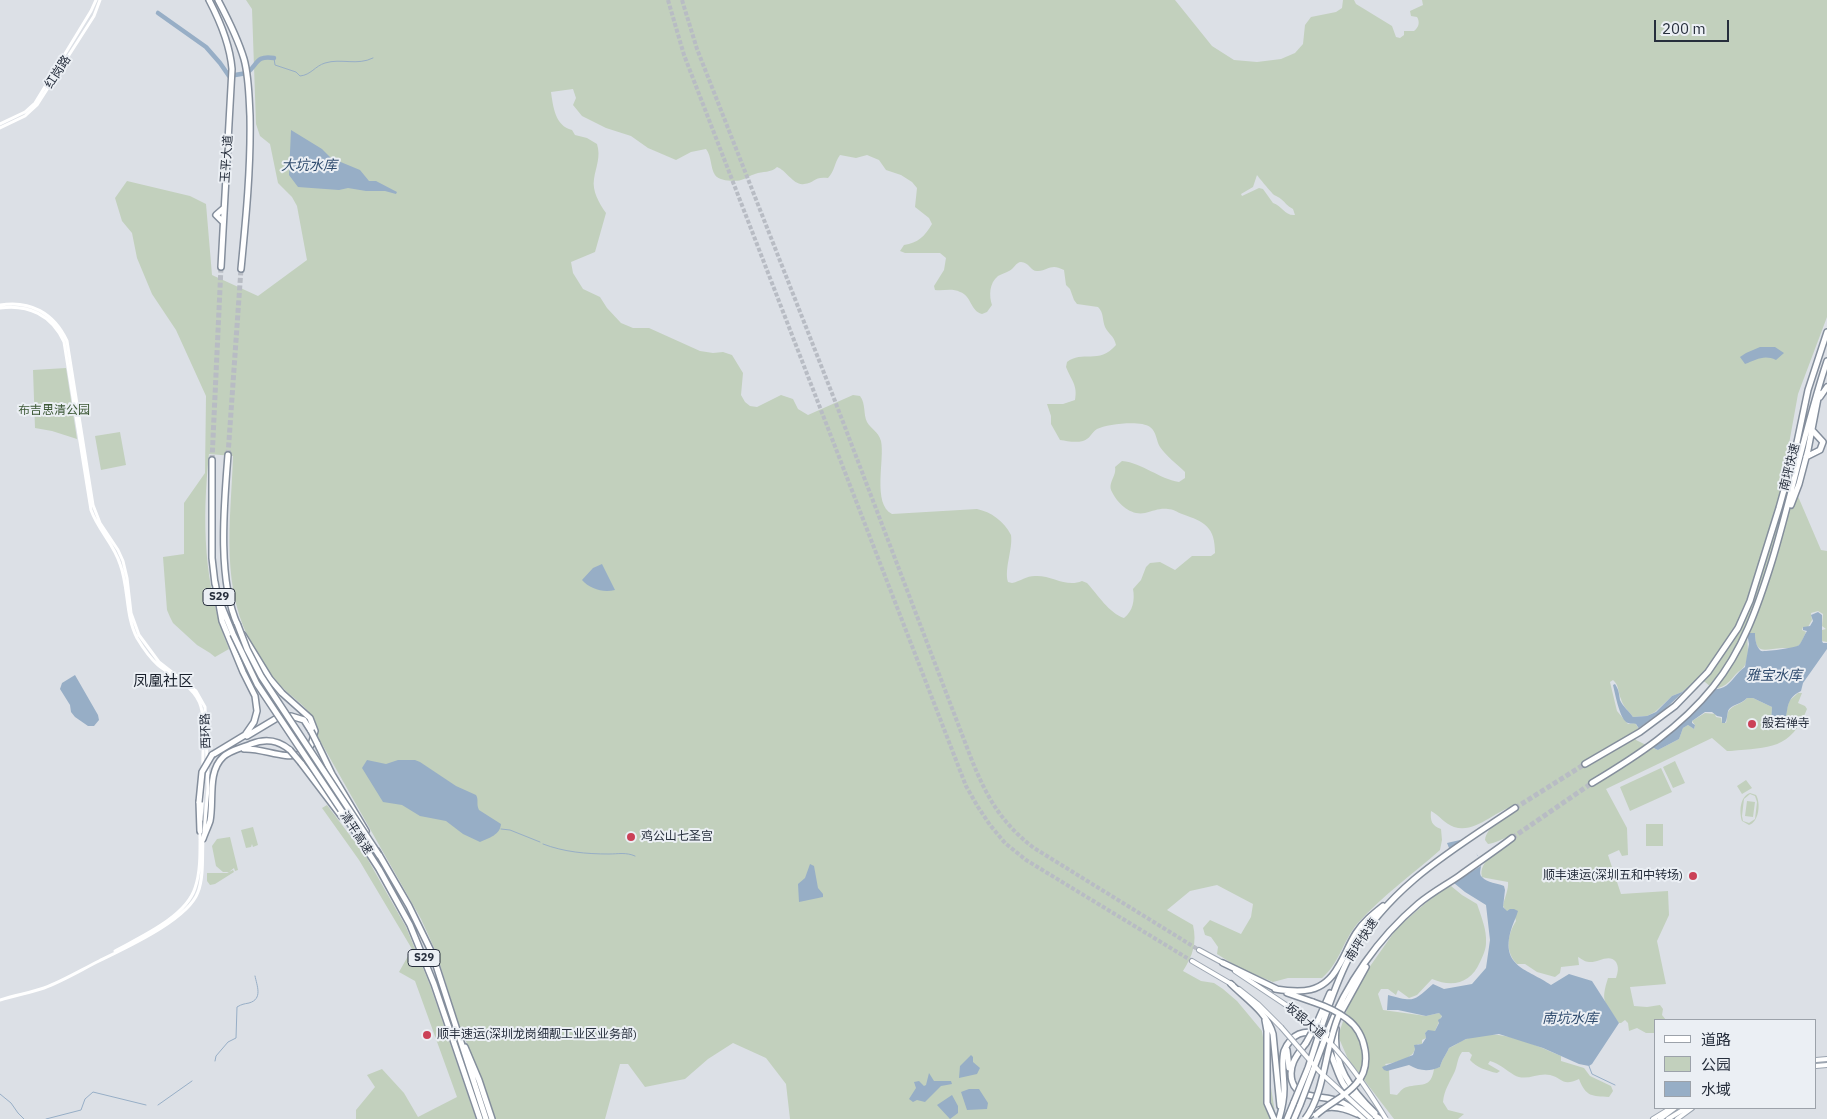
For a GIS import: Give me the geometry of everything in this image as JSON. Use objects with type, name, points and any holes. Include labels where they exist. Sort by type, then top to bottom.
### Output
[{"type":"highway","name":"玉平大道","points":[[209,0],[225,37],[232,60],[232,95],[223,222]]},
{"type":"highway","name":"玉平大道","points":[[218,0],[245,60],[250,101],[246,218],[241,269]]},
{"type":"highway","points":[[221,267],[223,222],[216,215],[224,208]]},
{"type":"highway","name":"南坪快速","points":[[1585,764],[1652,724],[1675,706],[1692,690],[1712,665],[1730,641],[1743,619],[1788,478],[1808,390],[1827,332]]},
{"type":"highway","name":"南坪快速","points":[[1592,783],[1633,758],[1680,721],[1703,699],[1723,674],[1735,654],[1748,630],[1759,602],[1780,534],[1827,361]]},
{"type":"highway","points":[[1780,534],[1799,484],[1812,430],[1820,383]]},
{"type":"highway","points":[[1818,400],[1827,386]]},
{"type":"highway","points":[[1806,457],[1820,450],[1823,442],[1812,430]]},
{"type":"highway","name":"清平高速","points":[[228,455],[225,507],[225,562],[229,595],[247,649],[261,676],[379,855],[409,906],[432,953],[486,1119]]},
{"type":"highway","name":"清平高速","points":[[212,460],[210,502],[212,558],[215,582],[232,634],[256,684],[371,856],[410,925],[422,952],[480,1119]]},
{"type":"highway","points":[[215,582],[222,621],[255,696],[257,714],[250,729],[235,742]]},
{"type":"highway","points":[[237,623],[270,679],[282,693],[310,718],[314,732],[311,745]]},
{"type":"highway","points":[[291,716],[304,720],[311,731],[332,774],[379,855]]},
{"type":"highway","points":[[200,831],[199,802],[202,772],[212,755],[276,718]]},
{"type":"highway","points":[[203,839],[210,822],[215,770],[222,758],[256,742],[270,740],[283,744],[290,750],[371,856]]},
{"type":"highway","points":[[236,750],[256,748],[288,756],[301,754]]},
{"type":"highway","name":"南坪快速","points":[[1319,1027],[1332,987],[1370,926],[1395,896],[1428,868],[1515,808]]},
{"type":"highway","name":"南坪快速","points":[[1294,1119],[1338,1006],[1352,980],[1386,936],[1419,903],[1512,838]]},
{"type":"highway","points":[[1275,989],[1301,992],[1313,990],[1324,984],[1338,968],[1352,940],[1362,926],[1395,896]]},
{"type":"highway","points":[[1305,1119],[1312,1108],[1331,1036],[1339,1015],[1356,981],[1386,936]]},
{"type":"highway","points":[[1223,963],[1275,989],[1332,1010],[1349,1020],[1360,1034],[1366,1056],[1364,1069],[1357,1083],[1314,1117]]},
{"type":"highway","points":[[1230,984],[1263,1015],[1273,1034],[1280,1098],[1276,1118]]},
{"type":"highway","points":[[1263,1015],[1267,1032],[1268,1103],[1276,1118]]},
{"type":"highway","points":[[1339,1015],[1335,1036],[1339,1063],[1353,1088],[1380,1119]]},
{"type":"highway","points":[[455,1027],[479,1080],[492,1119]]},
{"type":"highway","points":[[1290,1074],[1292,1062],[1319,1027]]},
{"type":"highway","points":[[1287,1119],[1308,1068],[1319,1027]]},
{"type":"highway","points":[[1276,1118],[1284,1095],[1283,1055],[1287,1044],[1295,1036],[1313,1033],[1321,1038],[1327,1046],[1343,1084],[1356,1100],[1380,1119]]},
{"type":"highway","points":[[1287,1044],[1290,1074],[1293,1084],[1298,1091],[1350,1106],[1364,1118]]},
{"type":"highway","points":[[1305,1119],[1314,1111],[1332,1107],[1346,1109],[1364,1118]]},
{"type":"main road","name":"红岗路","points":[[0,124],[25,112],[33,104],[96,0]]},
{"type":"main road","name":"红岗路","points":[[0,128],[24,116],[35,107],[86,29],[96,12],[100,0]]},
{"type":"main road","points":[[82,25],[82,28],[86,29]]},
{"type":"main road","name":"西环路","points":[[0,307],[17,304],[40,310],[59,326],[67,340],[92,502],[100,523],[123,561],[134,622],[139,635],[159,662],[196,691],[205,707],[208,788],[200,884],[192,902],[169,923],[129,946],[58,982],[43,989],[0,999]]},
{"type":"main road","name":"西环路","points":[[0,307],[17,307],[39,313],[56,328],[64,342],[88,500],[95,520],[120,562],[133,628],[150,656],[157,664],[194,693],[202,708],[204,798],[196,887],[192,896],[177,912],[168,920],[135,940],[57,980],[42,987],[0,999]]},
{"type":"main road","name":"坂银大道","points":[[1199,950],[1223,963],[1298,1013],[1317,1028],[1345,1058],[1366,1086],[1386,1119]]},
{"type":"main road","name":"坂银大道","points":[[1192,961],[1258,1004],[1281,1027],[1319,1071],[1371,1119]]},
{"type":"main road","points":[[1653,1119],[1669,1109]]},
{"type":"main road","points":[[1660,1119],[1674,1109]]},
{"type":"main road","points":[[1668,1119],[1684,1109]]},
{"type":"main road","points":[[1677,1119],[1691,1109]]},
{"type":"green space","points":[[246,0],[1175,0],[1212,46],[1234,60],[1257,62],[1281,59],[1295,53],[1303,44],[1305,25],[1311,17],[1336,12],[1342,8],[1343,0],[1354,0],[1356,4],[1392,26],[1396,37],[1400,38],[1404,35],[1404,31],[1414,31],[1417,28],[1418,19],[1411,16],[1410,11],[1423,5],[1422,0],[1827,0],[1827,317],[1798,394],[1785,466],[1821,550],[1827,551],[1827,642],[1822,641],[1822,630],[1826,629],[1822,626],[1823,614],[1818,611],[1811,613],[1812,620],[1808,627],[1803,627],[1802,630],[1806,632],[1801,643],[1795,648],[1762,649],[1757,645],[1755,633],[1747,633],[1747,661],[1744,667],[1726,684],[1711,690],[1695,681],[1647,716],[1633,717],[1623,704],[1616,684],[1613,680],[1610,682],[1617,711],[1628,724],[1635,723],[1651,747],[1658,750],[1679,739],[1683,728],[1688,725],[1694,729],[1695,725],[1692,721],[1705,713],[1715,714],[1716,717],[1721,718],[1722,723],[1726,723],[1730,710],[1747,698],[1753,698],[1772,707],[1771,723],[1773,724],[1784,722],[1789,701],[1798,693],[1802,693],[1798,703],[1807,709],[1794,732],[1777,744],[1757,749],[1727,751],[1712,738],[1606,789],[1627,828],[1628,855],[1622,856],[1619,850],[1608,855],[1621,894],[1668,891],[1669,915],[1657,941],[1666,984],[1630,987],[1634,1006],[1660,1005],[1663,1009],[1662,1015],[1665,1019],[1654,1019],[1654,1033],[1646,1033],[1637,1028],[1629,1031],[1628,1023],[1625,1020],[1619,1023],[1607,1006],[1604,998],[1608,978],[1616,978],[1618,970],[1618,966],[1613,959],[1607,958],[1589,962],[1578,957],[1579,965],[1561,967],[1560,973],[1555,977],[1537,972],[1525,964],[1517,964],[1513,959],[1509,949],[1509,938],[1516,921],[1513,910],[1506,911],[1503,906],[1508,882],[1482,877],[1482,871],[1483,866],[1490,857],[1510,844],[1512,838],[1510,836],[1488,844],[1485,840],[1486,835],[1493,826],[1517,810],[1515,806],[1478,824],[1462,828],[1451,826],[1431,811],[1432,823],[1441,829],[1442,840],[1440,850],[1387,895],[1357,924],[1333,966],[1322,978],[1288,978],[1273,982],[1241,969],[1217,954],[1218,947],[1211,937],[1205,935],[1203,928],[1210,920],[1241,934],[1251,917],[1253,904],[1217,885],[1190,891],[1167,910],[1193,925],[1195,938],[1193,949],[1183,971],[1201,981],[1214,983],[1223,989],[1237,1001],[1262,1031],[1276,1119],[790,1119],[786,1084],[766,1058],[733,1043],[708,1059],[685,1079],[645,1087],[628,1064],[620,1064],[605,1119],[495,1119],[482,1079],[459,1025],[436,952],[421,919],[318,737],[317,728],[310,713],[272,676],[255,650],[244,627],[236,604],[230,555],[233,456],[209,454],[205,528],[209,577],[220,625],[229,649],[215,657],[197,645],[173,623],[167,610],[163,557],[184,554],[184,503],[205,473],[206,396],[176,330],[152,294],[137,258],[132,233],[122,221],[115,198],[127,181],[190,196],[206,204],[212,275],[258,296],[307,260],[297,206],[292,197],[278,183],[270,144],[260,136],[256,124],[252,9]],"holes":[[[573,89],[576,98],[573,105],[582,116],[606,128],[631,136],[648,148],[676,160],[691,152],[706,149],[715,175],[723,180],[741,180],[777,167],[797,183],[804,184],[820,178],[828,178],[840,155],[856,158],[867,155],[879,160],[886,170],[901,175],[912,182],[917,188],[915,207],[929,218],[932,224],[921,238],[913,243],[904,245],[900,251],[905,253],[940,253],[946,258],[944,270],[934,286],[935,290],[954,290],[964,294],[975,310],[982,314],[987,312],[992,305],[990,298],[995,279],[999,275],[1011,270],[1018,263],[1024,262],[1036,271],[1053,267],[1064,270],[1066,285],[1070,289],[1074,300],[1077,304],[1098,307],[1100,309],[1105,327],[1116,345],[1110,351],[1103,354],[1079,357],[1067,362],[1066,367],[1075,386],[1075,400],[1063,404],[1047,404],[1051,416],[1051,424],[1060,440],[1074,442],[1085,440],[1097,429],[1108,426],[1132,423],[1150,427],[1154,431],[1162,450],[1185,472],[1185,478],[1179,482],[1165,478],[1130,462],[1122,461],[1115,467],[1111,486],[1112,492],[1121,505],[1135,513],[1170,509],[1203,523],[1211,531],[1215,544],[1215,553],[1211,556],[1192,556],[1175,570],[1160,562],[1150,563],[1146,567],[1141,580],[1133,589],[1133,605],[1124,618],[1113,612],[1087,583],[1082,581],[1070,583],[1035,576],[1012,583],[1008,582],[1007,571],[1011,535],[1001,521],[987,512],[977,509],[892,514],[886,509],[882,501],[880,480],[881,441],[867,422],[860,396],[853,395],[808,415],[798,409],[793,399],[781,395],[757,407],[750,406],[741,395],[743,373],[732,355],[723,352],[700,351],[649,328],[633,328],[621,323],[600,297],[583,289],[573,273],[571,262],[595,252],[606,213],[594,188],[598,157],[597,144],[587,138],[575,135],[572,130],[566,128],[558,120],[551,92]],[[1257,175],[1274,195],[1293,209],[1295,215],[1289,214],[1273,203],[1263,189],[1259,188],[1242,196],[1241,194],[1253,187]]]},
{"type":"green space","name":"布吉思清公园","points":[[66,368],[77,439],[35,428],[33,370]]},
{"type":"green space","points":[[120,432],[126,465],[101,470],[95,436]]},
{"type":"green space","points":[[1675,761],[1685,783],[1673,788],[1663,767]]},
{"type":"green space","points":[[1661,768],[1672,792],[1630,811],[1620,787]]},
{"type":"green space","points":[[1746,780],[1752,788],[1742,794],[1737,786]]},
{"type":"green space","points":[[1750,793],[1756,795],[1758,798],[1757,816],[1755,820],[1749,825],[1742,821],[1741,813],[1742,801],[1747,795]],"holes":[[[1750,794],[1755,796],[1757,802],[1755,819],[1749,823],[1743,821],[1744,799]]]},
{"type":"green space","points":[[1747,801],[1755,802],[1753,817],[1745,816]]},
{"type":"green space","points":[[327,805],[367,858],[406,927],[430,985],[476,1119],[356,1119],[356,1110],[375,1087],[367,1075],[382,1069],[404,1093],[418,1117],[457,1097],[415,981],[399,972],[412,949],[359,860],[322,808]]},
{"type":"green space","points":[[1646,824],[1663,824],[1663,846],[1646,846]]},
{"type":"green space","points":[[253,827],[258,845],[253,847],[252,844],[251,847],[246,848],[241,830]]},
{"type":"green space","points":[[230,837],[238,870],[235,871],[234,868],[229,872],[223,872],[216,866],[212,846],[217,839]]},
{"type":"green space","points":[[233,870],[234,872],[215,884],[210,885],[207,881],[207,873],[227,873]]},
{"type":"green space","points":[[1451,886],[1477,904],[1486,933],[1485,950],[1472,975],[1460,982],[1447,983],[1432,979],[1417,995],[1409,998],[1398,990],[1396,995],[1388,989],[1381,989],[1378,994],[1383,1010],[1426,1016],[1439,1013],[1442,1015],[1435,1031],[1430,1032],[1429,1030],[1425,1033],[1426,1038],[1422,1040],[1422,1044],[1418,1044],[1415,1047],[1409,1057],[1385,1064],[1389,1070],[1390,1094],[1397,1095],[1402,1089],[1425,1084],[1433,1075],[1434,1069],[1440,1067],[1449,1048],[1466,1039],[1490,1034],[1527,1042],[1561,1056],[1561,1061],[1584,1068],[1590,1076],[1611,1086],[1613,1091],[1609,1097],[1590,1094],[1584,1089],[1579,1079],[1566,1082],[1546,1074],[1523,1078],[1490,1061],[1488,1064],[1500,1071],[1497,1073],[1489,1071],[1472,1062],[1470,1060],[1472,1055],[1469,1052],[1462,1052],[1443,1102],[1448,1110],[1464,1114],[1458,1119],[1394,1119],[1348,1059],[1338,1036],[1354,989],[1397,928],[1428,901],[1445,888]]},
{"type":"water","name":"大坑水库","points":[[291,130],[322,149],[331,158],[360,170],[369,181],[376,181],[397,192],[396,194],[385,191],[366,191],[348,188],[339,190],[298,187],[289,175]]},
{"type":"water","points":[[1760,347],[1775,347],[1784,353],[1776,360],[1772,358],[1756,359],[1745,364],[1740,357]]},
{"type":"water","points":[[602,564],[615,590],[597,590],[582,580],[593,568]]},
{"type":"water","name":"雅宝水库","points":[[1818,612],[1822,615],[1822,641],[1827,643],[1827,649],[1803,683],[1801,691],[1791,699],[1782,723],[1771,723],[1772,707],[1753,698],[1747,698],[1729,709],[1725,723],[1722,723],[1722,717],[1712,712],[1705,712],[1692,721],[1695,725],[1694,729],[1688,725],[1683,728],[1679,739],[1658,750],[1647,742],[1636,724],[1625,721],[1618,706],[1613,685],[1615,684],[1619,692],[1621,702],[1633,717],[1647,716],[1656,712],[1672,696],[1682,692],[1695,681],[1711,690],[1721,688],[1732,681],[1745,667],[1749,644],[1747,633],[1755,633],[1757,645],[1761,651],[1780,650],[1797,646],[1807,631],[1803,630],[1803,627],[1810,626],[1813,621],[1811,615]]},
{"type":"water","points":[[75,675],[98,715],[99,720],[94,726],[88,726],[75,717],[60,689],[62,683]]},
{"type":"water","points":[[367,760],[386,764],[398,760],[415,760],[420,762],[456,786],[476,795],[479,810],[501,824],[499,831],[480,842],[463,834],[446,821],[420,816],[402,805],[383,802],[362,768]]},
{"type":"water","name":"南坑水库","points":[[1464,840],[1478,856],[1481,862],[1480,874],[1482,877],[1490,882],[1504,886],[1503,907],[1507,911],[1514,909],[1518,911],[1511,930],[1509,952],[1518,965],[1551,985],[1569,974],[1592,981],[1619,1023],[1589,1066],[1579,1064],[1543,1048],[1499,1034],[1466,1039],[1449,1048],[1440,1067],[1436,1069],[1417,1069],[1409,1065],[1387,1071],[1382,1067],[1413,1055],[1414,1045],[1422,1044],[1426,1038],[1425,1033],[1428,1030],[1435,1031],[1439,1023],[1438,1020],[1442,1016],[1439,1013],[1426,1016],[1398,1010],[1387,1010],[1388,995],[1403,999],[1413,999],[1433,984],[1444,989],[1472,984],[1486,968],[1490,940],[1486,905],[1454,883],[1453,858],[1447,843]]},
{"type":"water","points":[[810,864],[814,866],[818,888],[823,897],[799,902],[798,884],[805,878]]},
{"type":"water","points":[[971,1055],[973,1062],[980,1068],[977,1074],[959,1078],[960,1066]]},
{"type":"water","points":[[929,1073],[934,1081],[951,1081],[952,1084],[941,1086],[925,1102],[917,1100],[913,1102],[909,1099],[916,1088],[914,1082],[919,1081],[924,1086],[926,1085]]},
{"type":"water","points":[[969,1089],[979,1089],[988,1103],[987,1109],[967,1110],[961,1092]]},
{"type":"water","points":[[952,1095],[958,1106],[958,1113],[950,1119],[937,1105]]},
{"type":"pier","points":[[1697,679],[1711,687],[1719,686],[1692,715],[1650,750],[1648,746],[1636,740],[1634,736],[1636,730],[1665,709]]},
{"type":"pier","points":[[1466,837],[1474,840],[1477,855],[1484,864],[1452,884],[1447,870],[1450,858],[1447,850]]},
{"type":"waterway","points":[[158,13],[206,47],[229,76],[247,73],[260,59],[274,58]]},
{"type":"waterway","points":[[274,58],[275,65],[296,72],[300,76],[325,63],[337,61],[355,62],[373,58]]},
{"type":"waterway","points":[[501,829],[510,830],[540,842]]},
{"type":"waterway","points":[[543,844],[575,852],[635,856]]},
{"type":"waterway","points":[[215,1061],[216,1056],[228,1042],[236,1038],[237,1007],[253,1001],[258,995],[255,976]]},
{"type":"waterway","points":[[1589,1066],[1592,1074],[1615,1085]]},
{"type":"waterway","points":[[158,1105],[192,1081]]},
{"type":"waterway","points":[[46,1119],[81,1110],[85,1099],[93,1092],[146,1105]]},
{"type":"waterway","points":[[0,1094],[11,1103],[24,1119]]},
{"type":"tunnel","points":[[668,0],[684,55],[966,786],[990,825],[1005,843],[1026,860],[1192,961]]},
{"type":"tunnel","points":[[682,0],[697,49],[835,401],[971,758],[989,797],[1012,829],[1034,848],[1199,950]]},
{"type":"tunnel","points":[[212,460],[221,267]]},
{"type":"tunnel","points":[[228,455],[241,269]]},
{"type":"tunnel","points":[[1515,808],[1585,764]]},
{"type":"tunnel","points":[[1512,838],[1592,783]]},
{"type":"place","name":"般若禅寺","points":[[1752,724]]},
{"type":"place","name":"鸡公山七圣宫","points":[[631,837]]},
{"type":"place","name":"顺丰速运(深圳五和中转场)","points":[[1693,876]]},
{"type":"place","name":"顺丰速运(深圳龙岗细靓工业区业务部)","points":[[427,1035]]},
{"type":"district","name":"凤凰社区","points":[[163,682]]}]
